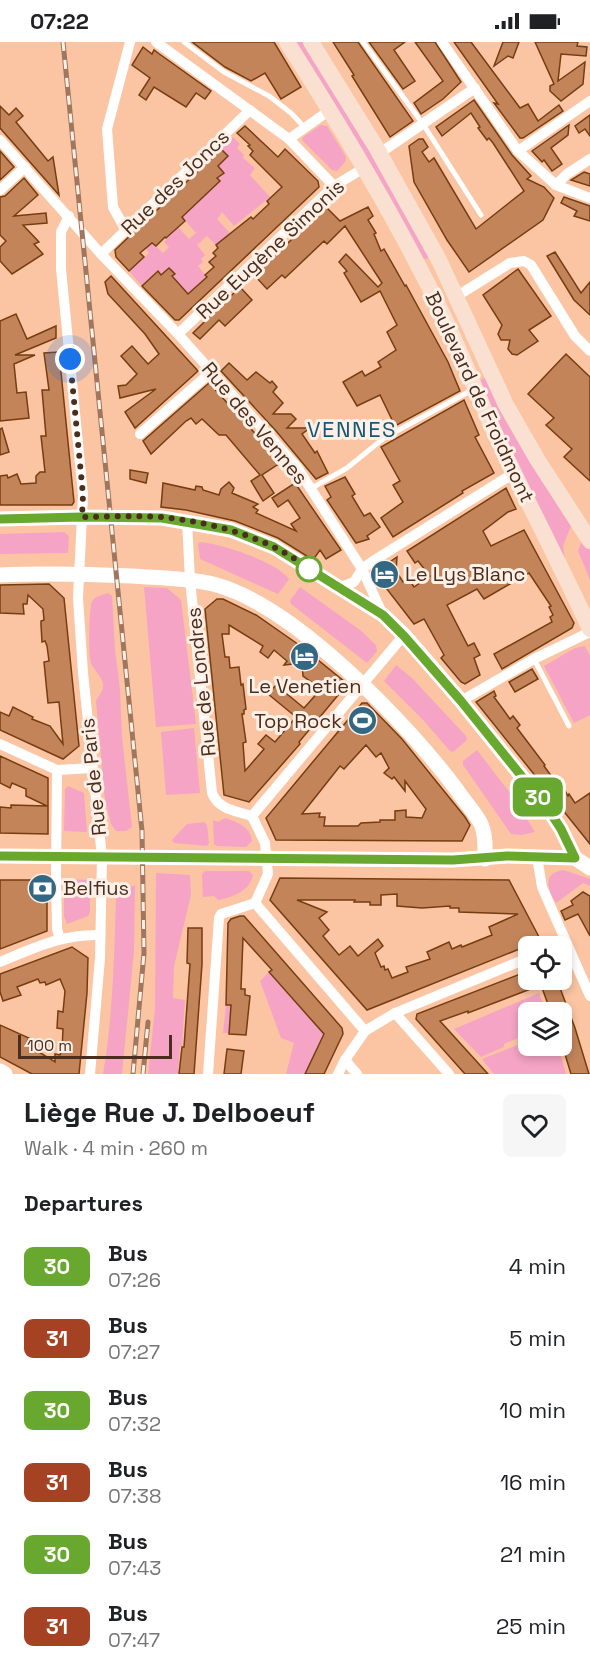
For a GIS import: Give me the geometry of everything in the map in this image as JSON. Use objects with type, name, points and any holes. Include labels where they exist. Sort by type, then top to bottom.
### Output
[{"type":"main road","name":"Boulevard de Froidmont","points":[[287,42],[364,168],[441,310],[514,473],[564,571],[590,630]]},
{"type":"main road","name":"Boulevard de Froidmont","points":[[311,42],[380,153],[439,260],[506,405],[585,530]]},
{"type":"street","points":[[125,229],[113,207],[106,129],[130,42]]},
{"type":"street","points":[[156,42],[289,139],[334,186]]},
{"type":"street","points":[[442,42],[518,151],[556,185],[590,198]]},
{"type":"street","points":[[380,153],[475,88]]},
{"type":"street","points":[[518,151],[590,101]]},
{"type":"street","name":"Rue des Joncs","points":[[101,254],[250,110]]},
{"type":"street","points":[[289,139],[330,110]]},
{"type":"street","name":"Rue des Vennes","points":[[0,140],[101,254],[178,334],[297,467],[362,569],[383,615],[461,701],[548,809],[575,858]]},
{"type":"street","points":[[556,185],[567,174],[590,159]]},
{"type":"street","points":[[0,190],[25,167]]},
{"type":"street","name":"Rue Eugène Simonis","points":[[178,334],[334,186],[364,168]]},
{"type":"street","name":"Rue de Paris","points":[[69,216],[62,232],[61,268],[83,495],[78,574],[83,673],[102,856],[100,958],[90,1074]]},
{"type":"street","points":[[457,296],[510,263],[524,261],[531,265],[575,336],[590,351]]},
{"type":"street","points":[[140,434],[211,372]]},
{"type":"street","points":[[338,588],[354,582],[362,569],[514,473]]},
{"type":"street","points":[[0,519],[151,517],[187,521],[231,530],[274,547],[383,615]]},
{"type":"street","name":"Rue de Londres","points":[[187,521],[190,580],[212,793],[216,802],[222,806],[252,816]]},
{"type":"street","points":[[0,575],[78,574],[190,580],[214,584],[252,599],[294,628],[342,666],[441,769],[481,824],[485,840],[485,859]]},
{"type":"street","points":[[461,701],[590,630]]},
{"type":"street","points":[[208,1074],[219,918],[227,911],[255,903],[268,874],[265,843],[252,816],[404,636]]},
{"type":"street","points":[[0,744],[57,770],[92,768]]},
{"type":"street","points":[[57,770],[57,929],[60,939]]},
{"type":"street","points":[[0,856],[485,859],[537,856],[575,858],[590,868]]},
{"type":"street","points":[[537,856],[542,886],[559,936]]},
{"type":"street","points":[[255,903],[365,1031]]},
{"type":"street","points":[[0,962],[60,939],[78,934],[100,934]]},
{"type":"street","points":[[338,1074],[365,1031],[395,1013],[518,962]]},
{"type":"street","points":[[572,963],[590,996]]},
{"type":"street","points":[[395,1013],[449,1074]]},
{"type":"street","points":[[345,1060],[357,1074]]},
{"type":"street","points":[[0,1071],[5,1074]]},
{"type":"lane","points":[[184,42],[224,72],[269,96],[291,113],[305,128]]},
{"type":"lane","points":[[363,42],[423,124],[481,215]]},
{"type":"lane","points":[[310,489],[347,468],[384,438],[476,388]]},
{"type":"lane","points":[[534,659],[569,726]]},
{"type":"shaded area","points":[[294,42],[304,42],[345,107],[429,256],[427,259],[422,258]]},
{"type":"shaded area","points":[[321,125],[327,126],[346,157],[345,162],[337,171],[332,170],[302,140]]},
{"type":"shaded area","points":[[233,137],[240,144],[237,148],[244,155],[243,158],[255,168],[250,175],[270,197],[234,226],[222,212],[217,219],[230,233],[216,245],[207,236],[197,245],[205,255],[201,259],[203,262],[198,266],[207,277],[188,295],[171,276],[174,273],[169,268],[161,275],[157,271],[142,286],[129,271],[149,253],[143,245],[149,239],[163,253],[169,247],[164,242],[178,227],[189,239],[196,233],[182,217],[220,182],[217,178],[223,173],[218,167],[228,156],[221,149]]},
{"type":"shaded area","points":[[487,377],[571,526],[563,546],[565,560],[509,450],[480,380]]},
{"type":"shaded area","points":[[64,532],[69,536],[68,553],[0,554],[0,534]]},
{"type":"shaded area","points":[[582,541],[590,545],[590,580],[578,551]]},
{"type":"shaded area","points":[[200,542],[222,546],[261,560],[289,579],[278,594],[200,559],[198,544]]},
{"type":"shaded area","points":[[144,587],[167,588],[181,600],[196,724],[156,727]]},
{"type":"shaded area","points":[[300,587],[360,630],[376,645],[377,651],[367,663],[291,604],[290,601]]},
{"type":"shaded area","points":[[108,593],[112,596],[122,737],[132,827],[126,831],[116,831],[111,824],[105,800],[96,701],[103,684],[91,663],[89,651],[92,602],[97,597]]},
{"type":"shaded area","points":[[585,646],[590,656],[590,715],[574,723],[544,666],[575,648]]},
{"type":"shaded area","points":[[396,665],[412,678],[466,736],[467,740],[453,752],[384,681]]},
{"type":"shaded area","points":[[194,728],[200,793],[166,795],[161,732]]},
{"type":"shaded area","points":[[477,750],[513,797],[535,832],[522,835],[511,834],[463,765],[463,761]]},
{"type":"shaded area","points":[[68,786],[84,793],[87,832],[64,831],[65,789]]},
{"type":"shaded area","points":[[225,818],[239,823],[249,832],[252,841],[246,847],[214,844],[213,820],[218,822]]},
{"type":"shaded area","points":[[204,822],[207,825],[209,843],[207,846],[174,843],[172,840],[187,824]]},
{"type":"shaded area","points":[[564,870],[590,879],[590,886],[583,883],[556,903],[549,888],[549,878]]},
{"type":"shaded area","points":[[205,871],[249,871],[253,875],[244,890],[218,900],[214,896],[203,897],[202,874]]},
{"type":"shaded area","points":[[156,873],[190,875],[191,895],[174,966],[173,998],[185,1000],[178,1074],[148,1074],[155,1009]]},
{"type":"shaded area","points":[[64,879],[90,880],[88,916],[67,924],[64,916]]},
{"type":"shaded area","points":[[128,886],[135,886],[134,951],[122,1074],[103,1074],[111,1009],[116,899]]},
{"type":"shaded area","points":[[269,972],[327,1034],[321,1040],[305,1074],[286,1074],[294,1043],[281,1038],[260,981]]},
{"type":"shaded area","points":[[539,993],[542,1002],[518,1002],[518,1038],[481,1057],[454,1029]]},
{"type":"shaded area","points":[[226,1005],[231,1005],[229,1033],[223,1033]]},
{"type":"shaded area","points":[[518,1045],[518,1056],[561,1056],[566,1074],[494,1074],[482,1059]]},
{"type":"building","points":[[192,42],[274,42],[301,87],[281,99],[265,73],[251,81],[225,67]]},
{"type":"building","points":[[333,42],[358,42],[413,121],[390,137]]},
{"type":"building","points":[[369,42],[405,42],[394,50],[415,81],[403,89]]},
{"type":"building","points":[[415,42],[435,42],[461,82],[443,99],[421,114],[414,103],[443,81]]},
{"type":"building","points":[[454,42],[471,42],[520,108],[528,104],[538,121],[559,105],[563,111],[520,138]]},
{"type":"building","points":[[503,42],[519,42],[513,58],[508,56],[494,66]]},
{"type":"building","points":[[535,42],[578,42],[577,46],[587,47],[586,56],[561,54],[558,81],[585,62],[583,84],[561,101],[550,91],[550,86],[554,84]]},
{"type":"building","points":[[143,47],[152,54],[154,50],[211,91],[205,99],[196,93],[186,107],[154,87],[146,100],[139,95],[150,78],[132,65]]},
{"type":"building","points":[[474,100],[512,155],[531,176],[527,179],[544,187],[554,198],[543,220],[469,272],[447,240],[414,182],[409,146],[423,139],[428,147],[422,152],[429,162],[434,158],[476,229],[524,191],[493,143],[489,138],[487,140],[478,128],[480,127],[471,113],[442,136],[436,127]]},
{"type":"building","points":[[0,106],[9,115],[16,108],[23,116],[16,122],[48,161],[53,157],[59,195],[0,128]]},
{"type":"building","points":[[590,115],[590,136],[585,129],[579,133],[575,126]]},
{"type":"building","points":[[569,125],[568,135],[551,148],[562,164],[552,171],[544,160],[542,162],[532,151]]},
{"type":"building","points":[[245,126],[278,157],[285,149],[318,181],[319,187],[179,320],[175,320],[142,286],[158,271],[161,275],[169,268],[175,274],[172,276],[188,294],[207,277],[205,275],[214,267],[209,262],[216,256],[213,253],[218,248],[216,245],[251,217],[253,219],[282,187],[250,155],[253,151],[248,146],[250,145],[237,133]]},
{"type":"building","points":[[221,149],[228,156],[218,166],[224,173],[217,178],[220,181],[182,217],[185,221],[156,246],[152,243],[140,253],[144,257],[129,271],[116,257],[115,250]]},
{"type":"building","points":[[0,151],[14,167],[0,180]]},
{"type":"building","points":[[584,172],[590,174],[590,186],[571,180]]},
{"type":"building","points":[[24,178],[38,195],[14,216],[46,213],[47,223],[23,225],[39,242],[34,244],[43,254],[12,274],[0,261],[0,247],[6,241],[0,235],[0,197],[5,196]]},
{"type":"building","points":[[564,197],[590,206],[590,221],[574,216],[577,211],[561,203]]},
{"type":"building","points":[[326,207],[340,221],[368,207],[373,216],[368,220],[376,233],[374,234],[381,251],[384,249],[406,285],[448,362],[460,391],[395,426],[380,395],[357,406],[343,382],[362,371],[365,376],[381,367],[378,362],[396,350],[387,332],[397,325],[380,291],[361,302],[344,273],[347,271],[339,262],[346,254],[378,287],[382,283],[345,226],[327,244],[324,241],[285,278],[282,275],[267,289],[254,275]]},
{"type":"building","points":[[555,252],[581,293],[590,282],[590,315],[574,300],[547,256]]},
{"type":"building","points":[[518,269],[551,316],[529,330],[538,341],[517,355],[512,354],[508,349],[510,340],[501,340],[498,334],[502,325],[483,295]]},
{"type":"building","points":[[111,276],[198,371],[135,428],[125,412],[156,389],[120,398],[118,386],[126,385],[137,374],[121,356],[132,346],[148,364],[159,354],[145,334],[108,294],[105,282]]},
{"type":"building","points":[[240,287],[252,300],[225,326],[219,320],[200,339],[193,333]]},
{"type":"building","points":[[16,314],[27,339],[56,326],[56,338],[15,355],[35,355],[14,364],[17,393],[26,392],[29,418],[0,421],[0,321]]},
{"type":"building","points":[[59,352],[74,502],[72,505],[0,505],[0,476],[7,475],[8,478],[17,474],[21,484],[36,483],[36,476],[40,472],[45,472],[41,436],[46,436],[42,390],[49,390],[44,353]]},
{"type":"building","points":[[566,354],[590,377],[590,481],[564,457],[572,449],[546,425],[554,418],[528,394]]},
{"type":"building","points":[[229,363],[247,380],[256,372],[270,383],[272,381],[277,387],[273,392],[283,403],[273,414],[291,414],[296,419],[287,428],[310,428],[302,434],[315,453],[317,451],[328,473],[316,479],[221,371]]},
{"type":"building","points":[[209,383],[280,463],[262,475],[274,493],[263,501],[251,481],[260,475],[226,435],[219,435],[202,419],[196,424],[191,418],[186,421],[151,454],[143,441]]},
{"type":"building","points":[[464,400],[479,435],[475,437],[494,473],[462,491],[463,493],[393,537],[381,518],[403,502],[393,485],[400,481],[381,447]]},
{"type":"building","points":[[2,428],[9,452],[0,455],[0,429]]},
{"type":"building","points":[[130,470],[148,473],[146,483],[130,479]]},
{"type":"building","points":[[345,477],[355,494],[352,496],[364,516],[370,513],[380,527],[367,536],[369,539],[356,543],[327,500],[331,497],[325,486]]},
{"type":"building","points":[[229,482],[234,488],[232,493],[258,504],[253,507],[258,510],[256,513],[296,531],[291,524],[300,518],[288,500],[278,507],[272,498],[295,483],[341,550],[326,559],[320,550],[313,560],[278,538],[235,521],[161,507],[163,483],[195,490],[196,486],[202,487],[203,490],[219,495],[221,489]]},
{"type":"building","points":[[506,488],[516,509],[508,512],[483,531],[491,546],[524,530],[574,623],[572,628],[502,669],[494,654],[552,622],[550,617],[553,615],[549,607],[551,606],[529,573],[484,599],[477,589],[447,605],[468,646],[474,643],[480,655],[474,658],[480,675],[465,684],[441,658],[444,655],[424,619],[414,624],[376,575],[378,570],[397,557],[396,571],[403,582],[408,578],[414,587],[430,576],[418,561],[415,563],[407,551]]},
{"type":"building","points":[[49,584],[64,598],[79,746],[63,759],[0,730],[0,712],[9,716],[13,707],[33,717],[32,719],[50,726],[63,744],[59,702],[48,703],[44,662],[49,661],[47,646],[45,641],[42,642],[43,609],[28,595],[27,604],[23,604],[24,614],[0,613],[0,585]]},
{"type":"building","points":[[217,599],[223,599],[256,615],[302,647],[345,682],[342,686],[344,688],[299,742],[300,744],[249,802],[224,795],[205,609]],"holes":[[[229,625],[263,646],[260,652],[268,658],[274,650],[287,661],[284,665],[302,663],[303,676],[321,689],[304,708],[276,685],[268,694],[296,717],[275,742],[266,735],[258,744],[264,749],[245,771],[243,743],[246,742],[242,714],[246,709],[243,684],[241,685],[239,667],[230,668],[229,657],[225,657],[222,634],[229,634]]]},
{"type":"building","points":[[532,669],[538,679],[515,692],[509,682]]},
{"type":"building","points":[[494,691],[496,696],[494,697],[510,719],[513,716],[520,725],[517,728],[568,796],[569,794],[575,803],[590,793],[590,844],[476,702]]},
{"type":"building","points":[[362,703],[367,703],[402,739],[470,825],[462,841],[276,840],[266,818]],"holes":[[[366,745],[376,757],[381,753],[389,768],[384,773],[392,779],[394,777],[405,791],[405,781],[426,809],[422,818],[406,817],[406,810],[395,811],[395,820],[361,823],[358,826],[324,826],[325,817],[319,817],[320,813],[302,814],[340,766],[344,769]]]},
{"type":"building","points":[[0,756],[48,778],[48,834],[0,833],[0,807],[47,806],[26,796],[26,789],[12,783],[10,788],[0,783]]},
{"type":"building","points":[[280,878],[509,880],[538,936],[518,936],[518,950],[367,1010],[270,900]],"holes":[[[397,894],[397,906],[422,908],[450,906],[450,908],[459,908],[459,912],[518,914],[489,927],[492,935],[452,949],[449,942],[427,952],[430,959],[406,967],[408,972],[392,978],[388,969],[381,967],[375,953],[383,946],[378,939],[358,956],[350,946],[339,955],[323,936],[329,930],[319,918],[327,912],[297,900],[355,900],[354,902],[381,905],[381,895]]]},
{"type":"building","points":[[0,880],[47,880],[47,931],[0,949]]},
{"type":"building","points":[[583,892],[590,896],[590,936],[578,914],[565,920],[561,911],[573,905],[571,901]]},
{"type":"building","points":[[244,916],[342,1028],[343,1034],[324,1074],[305,1074],[324,1034],[269,972],[272,970],[243,938],[241,989],[245,989],[245,995],[250,996],[246,1035],[229,1034],[231,1005],[226,1005],[228,923],[231,919]]},
{"type":"building","points":[[188,928],[202,928],[202,964],[194,1074],[179,1074],[182,1047],[184,1047],[190,964],[187,963]]},
{"type":"building","points":[[72,947],[88,958],[79,1074],[32,1074],[0,1057],[0,1025],[29,1038],[26,1044],[55,1062],[55,1054],[60,1055],[62,1050],[63,1029],[57,1028],[58,1011],[63,1012],[65,991],[60,979],[46,985],[45,982],[40,983],[38,979],[17,987],[21,995],[3,1001],[0,992],[0,974]]},
{"type":"building","points":[[518,975],[518,990],[528,990],[440,1021],[488,1074],[465,1074],[416,1019],[417,1014]]},
{"type":"building","points":[[543,990],[561,990],[565,1002],[547,1002]]},
{"type":"building","points":[[572,1020],[589,1074],[571,1074],[566,1056],[572,1056]]},
{"type":"building","points":[[227,1049],[244,1051],[241,1074],[224,1074]]},
{"type":"railway","points":[[63,42],[142,831],[144,953],[133,1074]]},
{"type":"railway","points":[[143,1074],[148,1022]]},
{"type":"bus line","name":"30","points":[[0,519],[162,518],[231,530],[274,547],[383,615],[404,636],[461,701],[548,809],[575,858],[507,856],[453,860],[0,856]]},
{"type":"place","name":"Le Lys Blanc","points":[[384,574]]},
{"type":"place","name":"Le Venetien","points":[[305,656]]},
{"type":"place","name":"Top Rock","points":[[363,721]]},
{"type":"place","name":"Belfius","points":[[42,888]]},
{"type":"district","name":"VENNES","points":[[352,429]]},
{"type":"route","points":[[70,359],[83,495],[82,517],[162,518],[231,530],[274,547],[309,569]]}]
